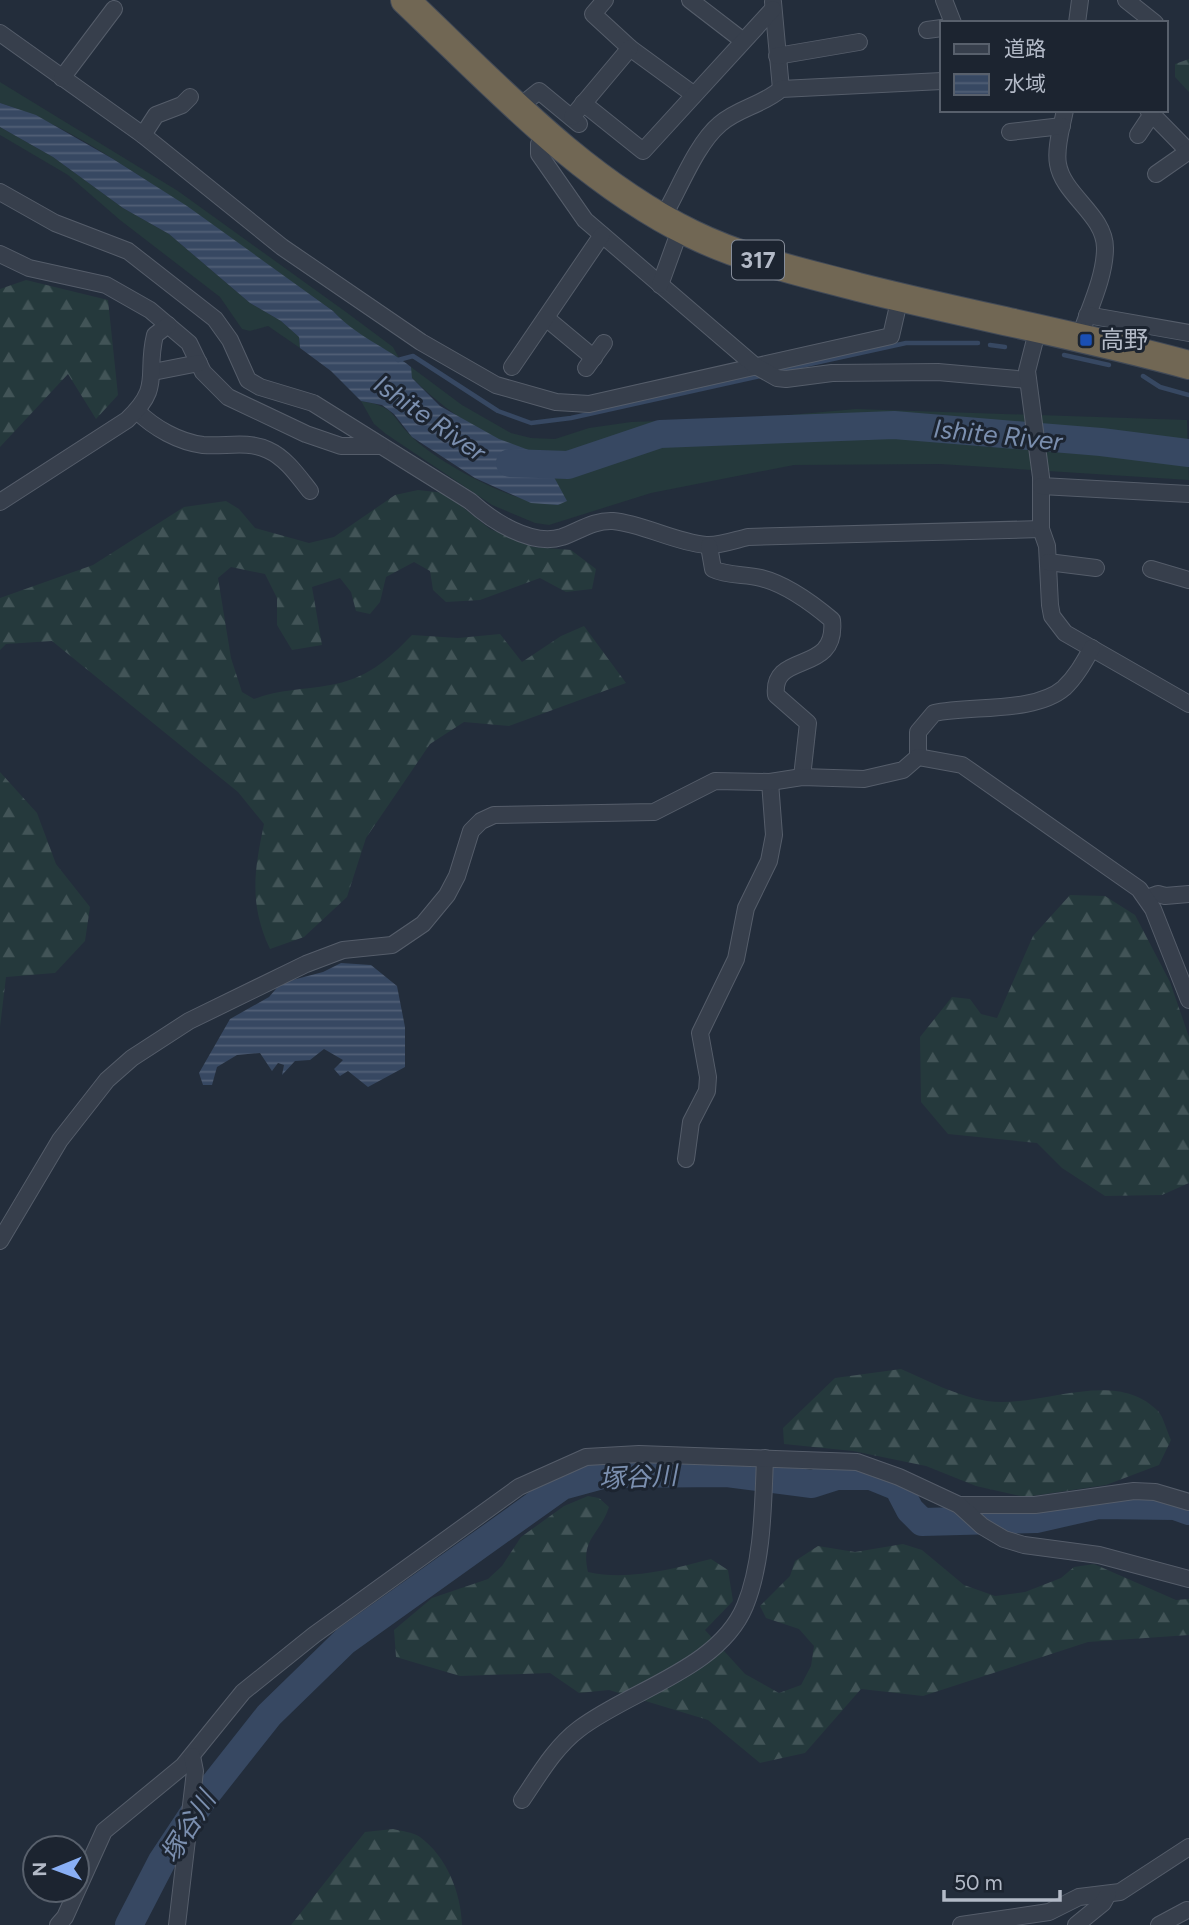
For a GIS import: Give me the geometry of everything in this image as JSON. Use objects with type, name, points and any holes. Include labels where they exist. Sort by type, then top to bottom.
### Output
[{"type":"highway","name":"317","points":[[405,0],[545,133],[603,178],[672,222],[771,265],[1038,328],[1083,326],[1189,365]]},
{"type":"street","points":[[605,0],[593,14],[630,48],[693,94]]},
{"type":"street","points":[[690,0],[742,40]]},
{"type":"street","points":[[944,0],[952,21]]},
{"type":"street","points":[[1077,21],[1080,0]]},
{"type":"street","points":[[1126,0],[1152,21]]},
{"type":"street","points":[[583,103],[643,151],[773,4]]},
{"type":"street","points":[[773,4],[781,89]]},
{"type":"street","points":[[62,78],[114,9]]},
{"type":"street","points":[[0,33],[143,135],[282,247],[421,342],[496,385],[556,402],[589,404],[891,336],[900,297]]},
{"type":"street","points":[[778,56],[859,42]]},
{"type":"street","points":[[519,107],[539,91],[576,120],[583,103],[630,48]]},
{"type":"street","points":[[660,285],[672,222],[702,145],[720,124],[772,98],[781,89],[940,80]]},
{"type":"street","points":[[143,135],[156,116],[182,105],[190,97]]},
{"type":"street","points":[[1138,135],[1150,112],[1189,152],[1156,174]]},
{"type":"street","points":[[1010,132],[1063,118],[1057,162],[1061,175],[1100,229],[1105,247],[1101,276],[1083,326],[1189,333]]},
{"type":"street","points":[[545,133],[539,144],[539,154],[586,220],[754,365],[777,378],[832,373],[926,372],[1028,380]]},
{"type":"street","points":[[0,192],[55,223],[128,251],[215,319],[230,340],[248,380],[260,387],[313,403],[470,501],[488,517],[529,535],[558,538],[596,523],[610,521],[668,538],[709,546],[748,537],[1041,529]]},
{"type":"street","points":[[512,367],[602,235]]},
{"type":"street","points":[[0,254],[29,268],[106,285],[150,310],[189,342],[199,363],[228,397],[306,434],[341,446],[383,446]]},
{"type":"street","points":[[546,318],[590,363],[604,343]]},
{"type":"street","points":[[0,502],[58,467],[137,411],[150,393],[153,372],[151,350],[155,335],[168,325]]},
{"type":"street","points":[[1038,328],[1027,372],[1041,482],[1041,529],[1048,562],[1050,605],[1056,624],[1065,633],[1189,704]]},
{"type":"street","points":[[153,372],[199,363]]},
{"type":"street","points":[[137,411],[160,429],[185,440],[204,445],[253,444],[270,451],[290,466],[310,491]]},
{"type":"street","points":[[1041,482],[1189,494]]},
{"type":"street","points":[[709,546],[713,569],[722,574],[765,579],[817,608],[832,620],[834,637],[827,649],[780,675],[775,684],[776,695],[808,723],[802,777]]},
{"type":"street","points":[[1048,562],[1096,568]]},
{"type":"street","points":[[1151,569],[1189,580]]},
{"type":"street","points":[[0,1241],[60,1140],[107,1080],[132,1058],[228,1000],[344,950],[393,945],[423,924],[447,895],[457,876],[471,831],[481,821],[494,815],[654,812],[715,781],[770,782],[802,777],[864,779],[886,776],[903,770],[918,757],[918,732],[934,713],[1047,699],[1063,689],[1076,675],[1092,648]]},
{"type":"street","points":[[918,757],[962,765],[1126,879],[1147,898],[1189,1000]]},
{"type":"street","points":[[686,1158],[691,1122],[707,1091],[708,1077],[700,1034],[736,960],[746,908],[769,861],[774,835],[770,782]]},
{"type":"street","points":[[1147,898],[1158,894],[1189,894]]},
{"type":"street","points":[[58,1925],[65,1917],[104,1831],[130,1807],[160,1788],[192,1756],[243,1692],[280,1661],[519,1487],[586,1457],[639,1454],[765,1462],[856,1462],[877,1468],[963,1508],[982,1526],[1004,1539],[1024,1545],[1098,1555],[1189,1580]]},
{"type":"street","points":[[523,1800],[553,1754],[576,1731],[708,1652],[728,1633],[744,1609],[753,1582],[765,1462]]},
{"type":"street","points":[[1155,1492],[1189,1502]]},
{"type":"street","points":[[963,1508],[1035,1505],[1092,1495],[1189,1493]]},
{"type":"street","points":[[177,1925],[195,1771],[192,1756]]},
{"type":"street","points":[[961,1925],[1049,1912],[1079,1897],[1108,1894],[1130,1887],[1189,1847]]},
{"type":"street","points":[[1076,1925],[1103,1903],[1108,1894]]},
{"type":"street","points":[[1159,1925],[1187,1910]]},
{"type":"green space","points":[[1189,59],[1189,92],[1175,77],[1175,64]]},
{"type":"green space","points":[[0,82],[178,191],[393,347],[399,358],[351,330],[333,311],[132,171],[52,124],[0,103]]},
{"type":"green space","points":[[0,127],[53,157],[123,208],[169,234],[250,303],[281,321],[299,337],[300,348],[268,326],[250,331],[242,329],[220,297],[120,220],[68,175],[0,135]]},
{"type":"green space","points":[[26,280],[108,300],[118,395],[96,419],[68,374],[0,447],[0,289]]},
{"type":"green space","points":[[411,367],[462,405],[511,433],[531,438],[555,439],[589,428],[631,422],[767,417],[856,409],[1187,420],[1189,480],[940,464],[794,465],[651,493],[549,525],[535,523],[492,505],[374,424],[361,401],[391,412],[423,447],[485,484],[531,501],[551,504],[566,501],[542,456],[489,435],[455,414],[411,377]]},
{"type":"green space","points":[[418,490],[445,493],[490,529],[533,547],[571,550],[596,569],[592,589],[566,592],[540,578],[480,600],[446,602],[433,590],[430,571],[414,562],[386,577],[380,602],[370,614],[356,611],[351,592],[340,578],[312,587],[322,645],[292,650],[277,625],[277,598],[265,574],[231,567],[218,578],[231,658],[242,692],[254,699],[282,691],[320,687],[355,678],[376,667],[412,635],[458,638],[500,634],[522,662],[561,636],[584,626],[626,683],[509,726],[464,722],[430,744],[366,838],[347,897],[304,937],[270,949],[259,917],[255,888],[264,824],[238,792],[52,641],[6,644],[0,650],[0,598],[93,565],[184,507],[226,501],[239,509],[255,528],[309,543],[334,537],[395,495]]},
{"type":"green space","points":[[0,772],[37,813],[56,864],[90,907],[85,941],[55,973],[6,977],[0,1027]]},
{"type":"green space","points":[[1070,895],[1105,896],[1135,915],[1170,982],[1189,1037],[1189,1183],[1162,1195],[1105,1196],[1062,1168],[1037,1143],[948,1134],[921,1102],[920,1037],[952,997],[970,999],[981,1014],[997,1018],[1033,936]]},
{"type":"green space","points":[[901,1369],[954,1392],[987,1401],[1030,1400],[1099,1390],[1120,1392],[1140,1398],[1158,1411],[1171,1440],[1159,1465],[1106,1485],[1025,1497],[976,1486],[926,1466],[853,1451],[784,1444],[783,1428],[835,1378]]},
{"type":"green space","points":[[588,1496],[599,1498],[609,1507],[589,1544],[586,1561],[588,1572],[634,1574],[711,1559],[728,1570],[733,1601],[705,1630],[745,1674],[779,1693],[801,1685],[811,1666],[814,1646],[799,1629],[766,1618],[760,1606],[790,1576],[795,1561],[818,1546],[855,1552],[903,1544],[922,1550],[964,1585],[995,1596],[1025,1592],[1061,1578],[1074,1567],[1094,1564],[1176,1600],[1189,1599],[1189,1635],[1088,1642],[923,1696],[861,1689],[805,1753],[760,1763],[708,1720],[609,1690],[579,1693],[550,1673],[460,1676],[396,1657],[394,1630],[432,1598],[488,1579],[502,1566],[521,1537],[564,1506]]},
{"type":"green space","points":[[393,1829],[417,1835],[438,1855],[451,1876],[459,1901],[462,1925],[291,1925],[365,1832]]},
{"type":"water","points":[[0,103],[36,115],[187,206],[333,311],[351,327],[411,367],[412,378],[440,406],[499,439],[542,455],[567,501],[558,505],[531,503],[475,478],[412,437],[394,414],[382,405],[361,401],[331,371],[300,348],[299,337],[281,321],[250,303],[169,234],[123,208],[53,157],[0,127]]},
{"type":"water","points":[[341,963],[371,965],[397,986],[405,1027],[405,1067],[368,1087],[348,1071],[340,1076],[334,1069],[343,1060],[324,1049],[310,1060],[295,1061],[282,1075],[284,1065],[278,1063],[272,1071],[260,1053],[237,1055],[217,1067],[212,1085],[203,1085],[199,1073],[230,1019],[269,997],[281,983],[323,972]]},
{"type":"waterway","points":[[778,371],[906,343],[978,343]]},
{"type":"waterway","points":[[990,345],[1005,347]]},
{"type":"waterway","points":[[1064,355],[1109,365]]},
{"type":"waterway","points":[[398,360],[413,356],[498,411],[531,423],[571,418],[760,376]]},
{"type":"waterway","points":[[1143,376],[1160,387],[1189,395]]},
{"type":"waterway","name":"Ishite River","points":[[510,463],[568,465],[660,434],[894,425],[1101,442],[1189,453]]},
{"type":"waterway","name":"塚谷川","points":[[129,1925],[162,1861],[205,1796],[269,1715],[345,1641],[562,1486],[606,1474],[727,1473],[812,1484],[837,1476],[871,1476],[898,1487],[910,1510],[922,1522],[1036,1519],[1098,1505],[1175,1506],[1189,1511]]},
{"type":"place","name":"高野","points":[[1086,340]]}]
